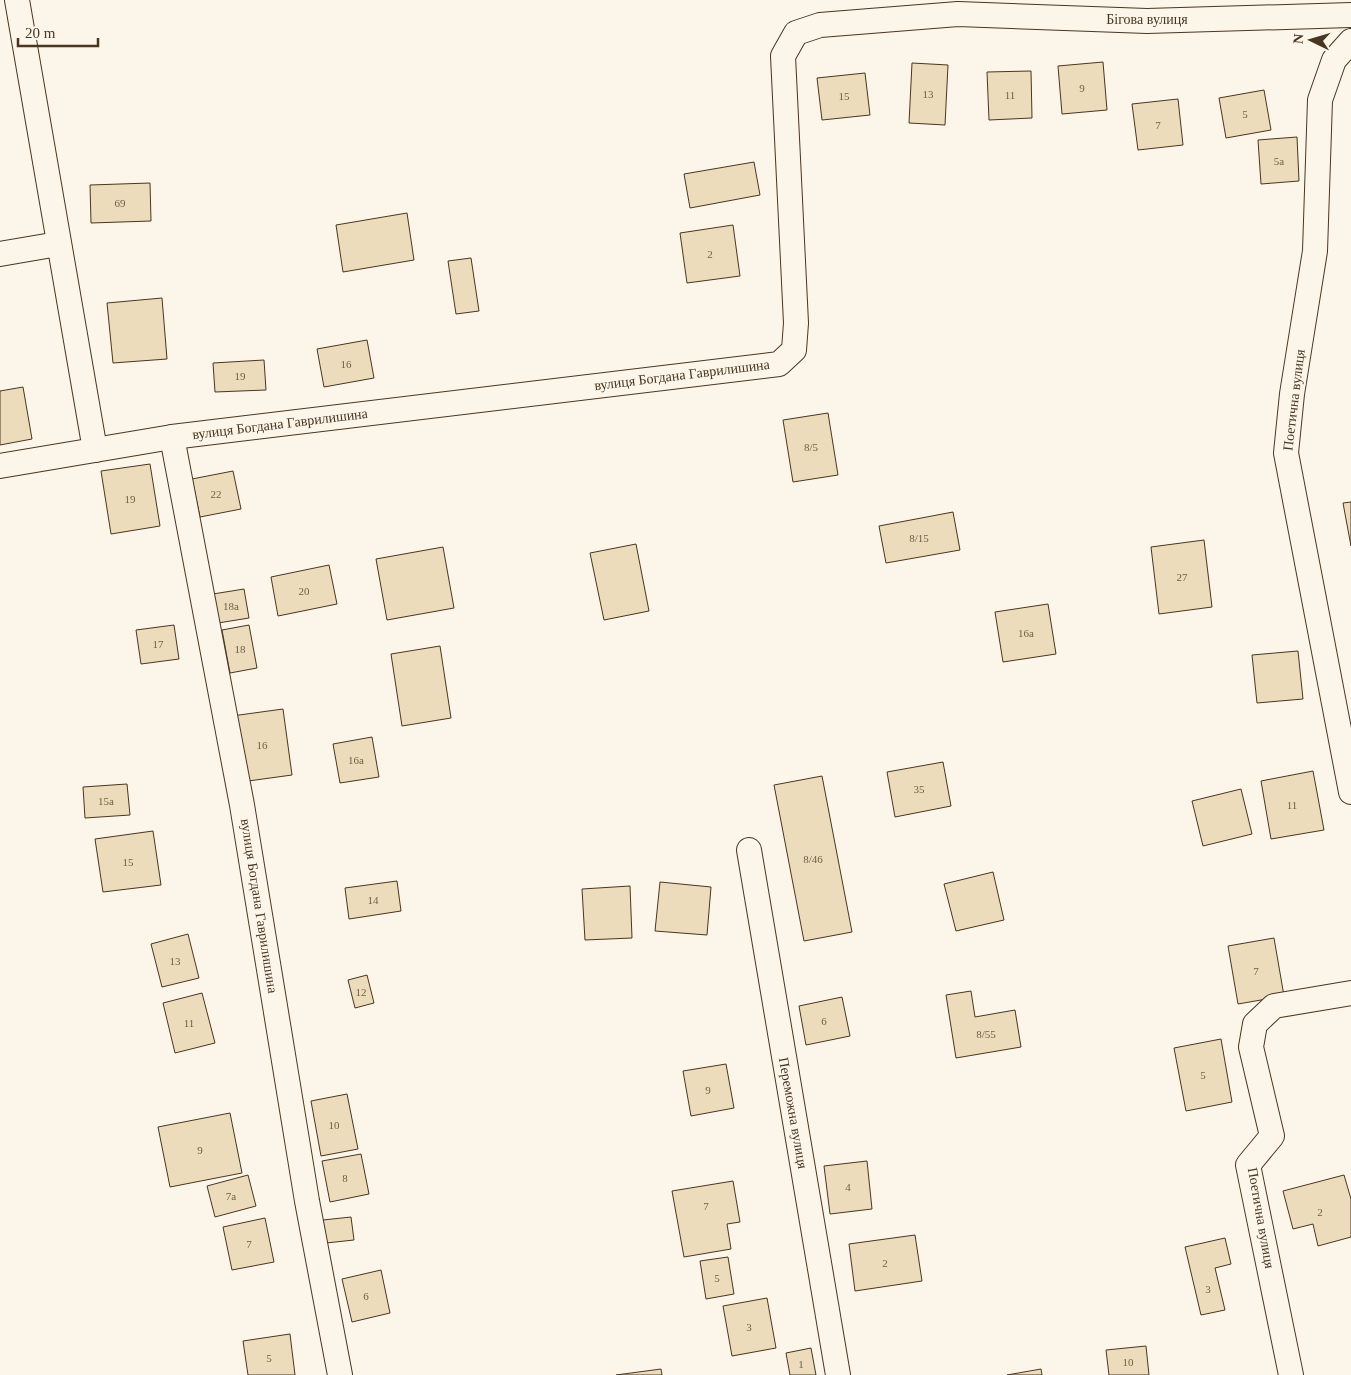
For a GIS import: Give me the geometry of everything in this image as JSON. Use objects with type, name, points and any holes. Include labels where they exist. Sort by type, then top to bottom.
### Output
[{"type":"street","points":[[11,2],[58,244],[95,450]]},
{"type":"street","name":"Бігова вулиця","points":[[956,7],[1147,21],[1351,15]]},
{"type":"street","name":"вулиця Богдана Гаврилишина","points":[[0,466],[172,437],[779,364],[794,350],[796,323],[783,56],[796,33],[820,25],[956,7]]},
{"type":"street","name":"Поетична вулиця","points":[[1351,41],[1334,60],[1320,100],[1315,251],[1292,394],[1286,453],[1351,792]]},
{"type":"street","points":[[0,254],[58,244]]},
{"type":"street","name":"вулиця Богдана Гаврилишина","points":[[172,437],[242,805],[307,1201],[340,1375]]},
{"type":"street","name":"Переможна вулиця","points":[[748,850],[838,1375]]},
{"type":"street","name":"Поетична вулиця","points":[[1291,1375],[1248,1165],[1272,1136],[1251,1048],[1255,1024],[1274,1006],[1351,993]]},
{"type":"building","points":[[1103,62],[1107,110],[1062,114],[1058,66]]},
{"type":"building","points":[[912,63],[948,65],[945,125],[909,123]]},
{"type":"building","points":[[1031,71],[1032,118],[989,120],[987,72]]},
{"type":"building","points":[[865,73],[870,115],[822,120],[817,78]]},
{"type":"building","points":[[1264,90],[1271,130],[1226,138],[1219,98]]},
{"type":"building","points":[[1178,99],[1183,145],[1138,150],[1132,104]]},
{"type":"building","points":[[1297,137],[1299,181],[1261,184],[1258,140]]},
{"type":"building","points":[[754,162],[760,195],[690,208],[684,174]]},
{"type":"building","points":[[150,183],[151,221],[91,223],[90,185]]},
{"type":"building","points":[[407,213],[414,260],[343,272],[336,225]]},
{"type":"building","points":[[733,225],[740,276],[687,283],[680,233]]},
{"type":"building","points":[[471,258],[479,311],[456,314],[448,261]]},
{"type":"building","points":[[162,298],[167,359],[113,363],[107,303]]},
{"type":"building","points":[[367,340],[374,378],[324,387],[317,349]]},
{"type":"building","points":[[264,360],[266,390],[215,392],[213,363]]},
{"type":"building","points":[[23,387],[32,439],[0,445],[0,391]]},
{"type":"building","points":[[828,413],[838,475],[793,482],[783,420]]},
{"type":"building","points":[[150,464],[160,526],[111,534],[101,471]]},
{"type":"building","points":[[233,471],[241,509],[200,517],[192,479]]},
{"type":"building","points":[[1351,502],[1351,546],[1343,503]]},
{"type":"building","points":[[953,512],[960,550],[886,563],[879,526]]},
{"type":"building","points":[[1204,540],[1212,607],[1159,614],[1151,547]]},
{"type":"building","points":[[636,544],[649,611],[604,620],[590,553]]},
{"type":"building","points":[[443,547],[454,608],[387,620],[376,559]]},
{"type":"building","points":[[329,565],[337,604],[278,616],[271,577]]},
{"type":"building","points":[[244,589],[249,618],[218,623],[213,594]]},
{"type":"building","points":[[1048,604],[1056,654],[1003,662],[995,612]]},
{"type":"building","points":[[174,625],[179,659],[141,664],[136,630]]},
{"type":"building","points":[[249,625],[257,668],[230,673],[222,630]]},
{"type":"building","points":[[440,646],[451,718],[402,726],[391,654]]},
{"type":"building","points":[[1298,651],[1303,699],[1257,703],[1252,655]]},
{"type":"building","points":[[283,709],[292,775],[241,782],[232,716]]},
{"type":"building","points":[[372,737],[379,777],[340,783],[333,744]]},
{"type":"building","points":[[943,762],[951,806],[895,817],[887,772]]},
{"type":"building","points":[[1313,771],[1324,830],[1271,839],[1261,781]]},
{"type":"building","points":[[822,776],[852,932],[804,941],[774,785]]},
{"type":"building","points":[[127,784],[130,815],[85,818],[83,787]]},
{"type":"building","points":[[1241,789],[1252,834],[1203,846],[1192,801]]},
{"type":"building","points":[[153,831],[161,885],[103,892],[95,839]]},
{"type":"building","points":[[993,872],[1004,920],[956,931],[944,884]]},
{"type":"building","points":[[397,881],[401,911],[349,919],[345,888]]},
{"type":"building","points":[[660,882],[711,887],[707,935],[655,931]]},
{"type":"building","points":[[630,886],[632,938],[585,940],[582,889]]},
{"type":"building","points":[[188,934],[199,978],[162,987],[151,944]]},
{"type":"building","points":[[1274,938],[1284,996],[1238,1004],[1228,946]]},
{"type":"building","points":[[367,975],[374,1003],[355,1008],[348,980]]},
{"type":"building","points":[[971,991],[975,1017],[1015,1010],[1021,1047],[956,1058],[946,995]]},
{"type":"building","points":[[202,993],[215,1043],[175,1053],[163,1003]]},
{"type":"building","points":[[842,997],[850,1036],[806,1045],[799,1006]]},
{"type":"building","points":[[1221,1039],[1232,1102],[1186,1111],[1174,1048]]},
{"type":"building","points":[[726,1064],[734,1108],[691,1116],[683,1071]]},
{"type":"building","points":[[347,1094],[358,1149],[321,1156],[311,1101]]},
{"type":"building","points":[[230,1113],[242,1173],[170,1187],[158,1127]]},
{"type":"building","points":[[361,1154],[369,1194],[330,1202],[322,1161]]},
{"type":"building","points":[[867,1161],[872,1209],[830,1214],[824,1166]]},
{"type":"building","points":[[248,1175],[256,1206],[215,1217],[207,1186]]},
{"type":"building","points":[[1344,1175],[1351,1199],[1351,1237],[1318,1246],[1313,1224],[1293,1229],[1283,1191]]},
{"type":"building","points":[[733,1181],[740,1222],[727,1224],[731,1249],[684,1257],[672,1191]]},
{"type":"building","points":[[351,1217],[354,1240],[326,1243],[323,1220]]},
{"type":"building","points":[[265,1218],[274,1262],[232,1270],[223,1227]]},
{"type":"building","points":[[915,1235],[922,1281],[855,1291],[849,1244]]},
{"type":"building","points":[[1225,1238],[1231,1264],[1215,1268],[1225,1310],[1201,1315],[1185,1247]]},
{"type":"building","points":[[728,1257],[734,1294],[706,1299],[700,1261]]},
{"type":"building","points":[[381,1270],[390,1313],[352,1322],[342,1279]]},
{"type":"building","points":[[767,1298],[776,1348],[732,1356],[723,1306]]},
{"type":"building","points":[[290,1334],[295,1375],[248,1375],[243,1341]]},
{"type":"building","points":[[1146,1346],[1149,1375],[1109,1375],[1106,1350]]},
{"type":"building","points":[[811,1348],[816,1375],[790,1375],[786,1353]]},
{"type":"building","points":[[661,1369],[662,1375],[616,1375]]},
{"type":"building","points":[[1041,1369],[1042,1375],[1007,1375]]}]
